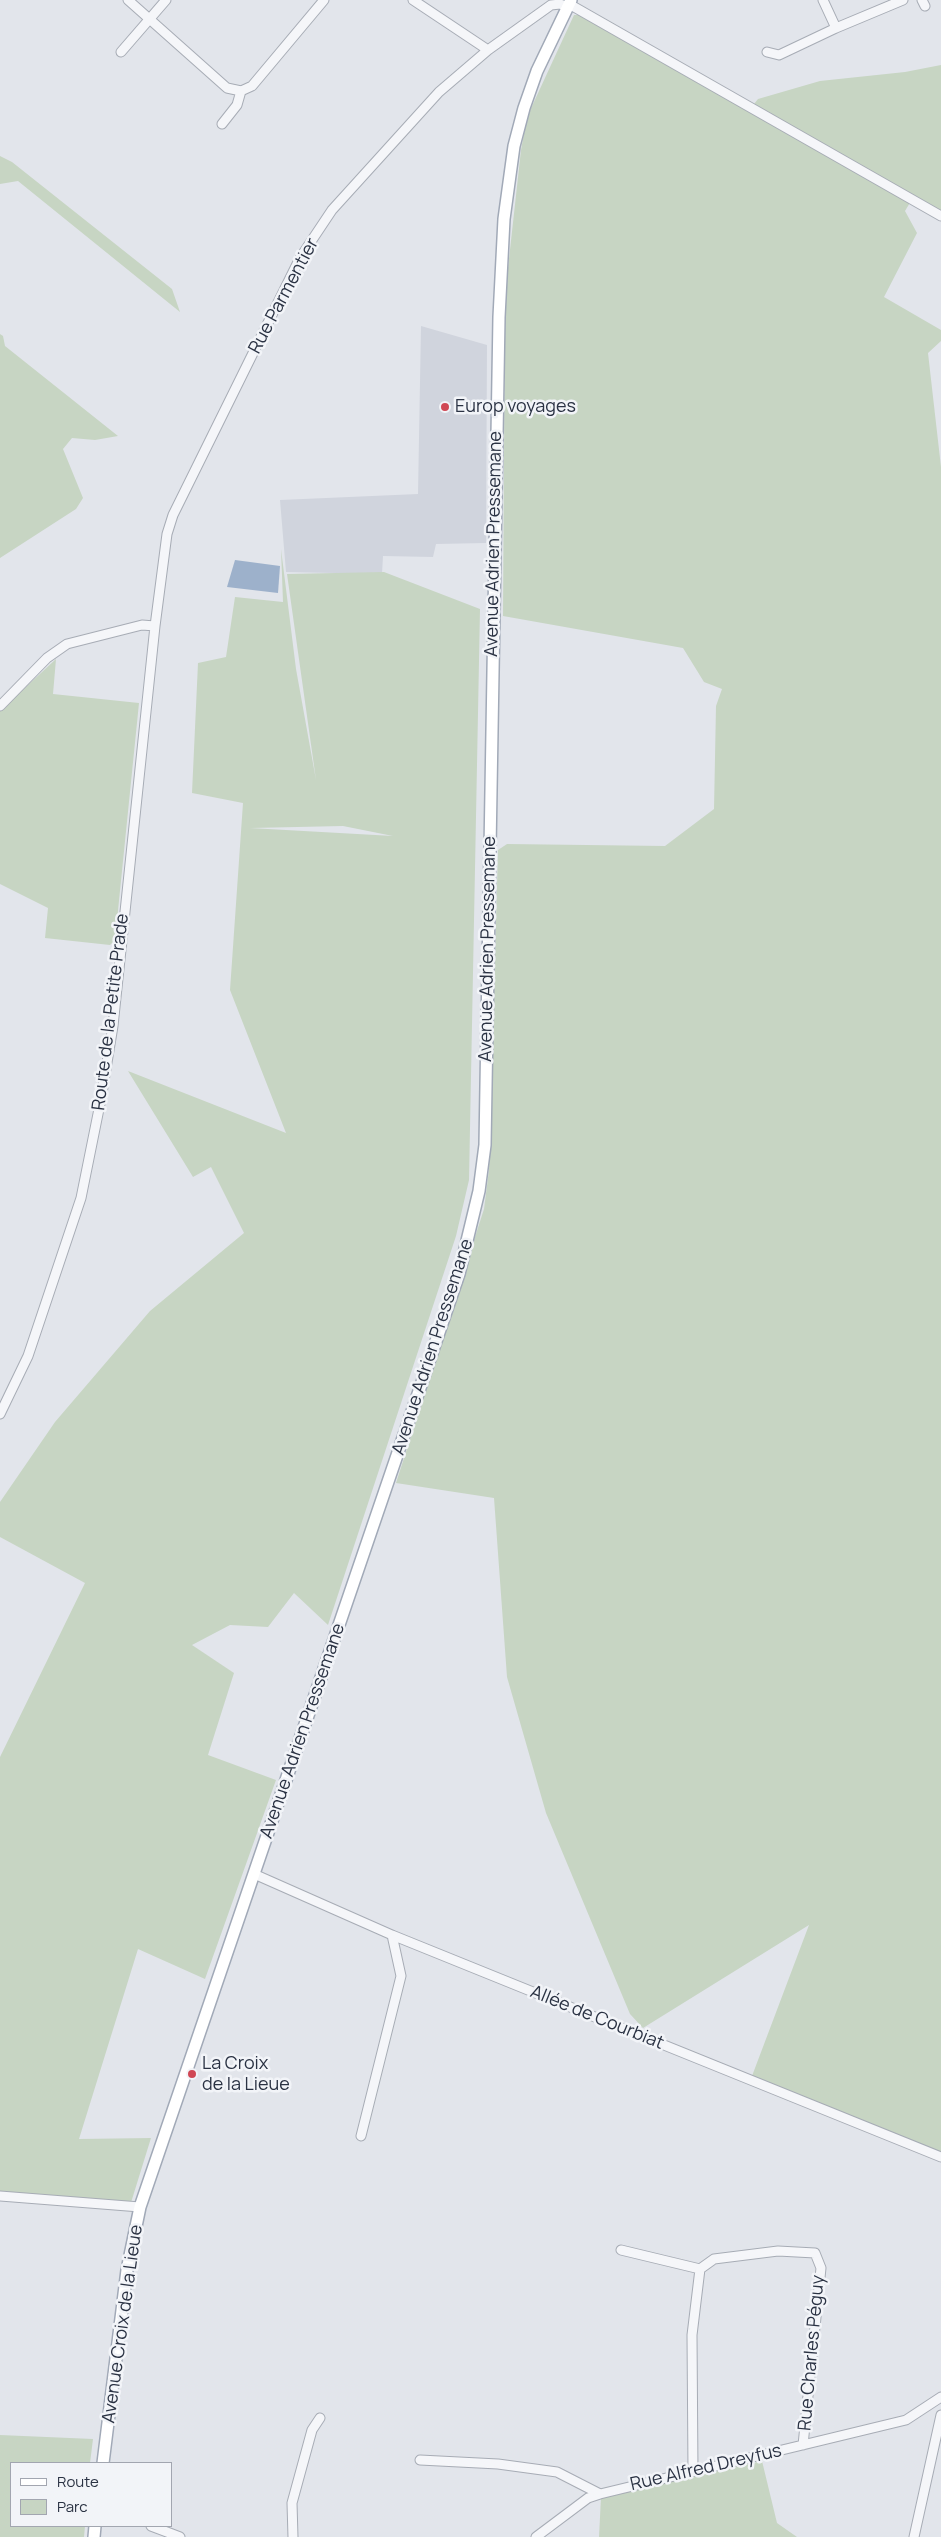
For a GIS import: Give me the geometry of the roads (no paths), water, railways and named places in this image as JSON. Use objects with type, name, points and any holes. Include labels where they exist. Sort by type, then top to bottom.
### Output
[{"type":"main road","name":"Avenue Adrien Pressemane","points":[[254,1874],[459,1274],[479,1191],[484,1145],[499,326],[504,219],[514,146],[524,108],[536,71],[569,4]]},
{"type":"main road","name":"Avenue Croix de la Lieue","points":[[103,2462],[128,2270],[140,2207],[254,1874]]},
{"type":"street","points":[[128,0],[227,88],[241,91],[252,86],[324,0]]},
{"type":"street","points":[[121,52],[166,0]]},
{"type":"street","points":[[413,0],[488,50]]},
{"type":"street","points":[[823,0],[836,28]]},
{"type":"street","points":[[767,52],[778,55],[903,0]]},
{"type":"street","points":[[569,4],[941,216]]},
{"type":"street","name":"Rue Parmentier","points":[[155,626],[167,534],[174,515],[300,258],[332,210],[420,110],[488,50],[551,5],[569,4]]},
{"type":"street","points":[[222,124],[237,105],[241,91]]},
{"type":"street","points":[[0,706],[47,658],[68,644],[142,625],[155,626]]},
{"type":"street","name":"Route de la Petite Prade","points":[[0,1414],[28,1356],[81,1198],[101,1100],[113,1026],[155,626]]},
{"type":"street","name":"Allée de Courbiat","points":[[254,1874],[392,1935],[941,2158]]},
{"type":"street","points":[[361,2136],[401,1976],[392,1935]]},
{"type":"street","points":[[0,2196],[140,2207]]},
{"type":"street","points":[[621,2250],[700,2269],[692,2335],[693,2471]]},
{"type":"street","name":"Rue Charles Péguy","points":[[700,2269],[714,2258],[778,2251],[815,2253],[821,2268],[803,2445]]},
{"type":"street","name":"Rue Alfred Dreyfus","points":[[536,2537],[588,2498],[906,2420],[941,2397]]},
{"type":"street","points":[[914,2537],[941,2415]]},
{"type":"street","points":[[293,2537],[292,2503],[312,2430],[320,2418]]},
{"type":"street","points":[[420,2460],[498,2464],[557,2472],[600,2494]]},
{"type":"street","points":[[154,2527],[180,2537]]},
{"type":"water","points":[[235,560],[280,566],[278,593],[227,587]]},
{"type":"place","name":"Europ voyages","points":[[445,407]]},
{"type":"place","name":"La Croix de la Lieue","points":[[192,2074]]}]
